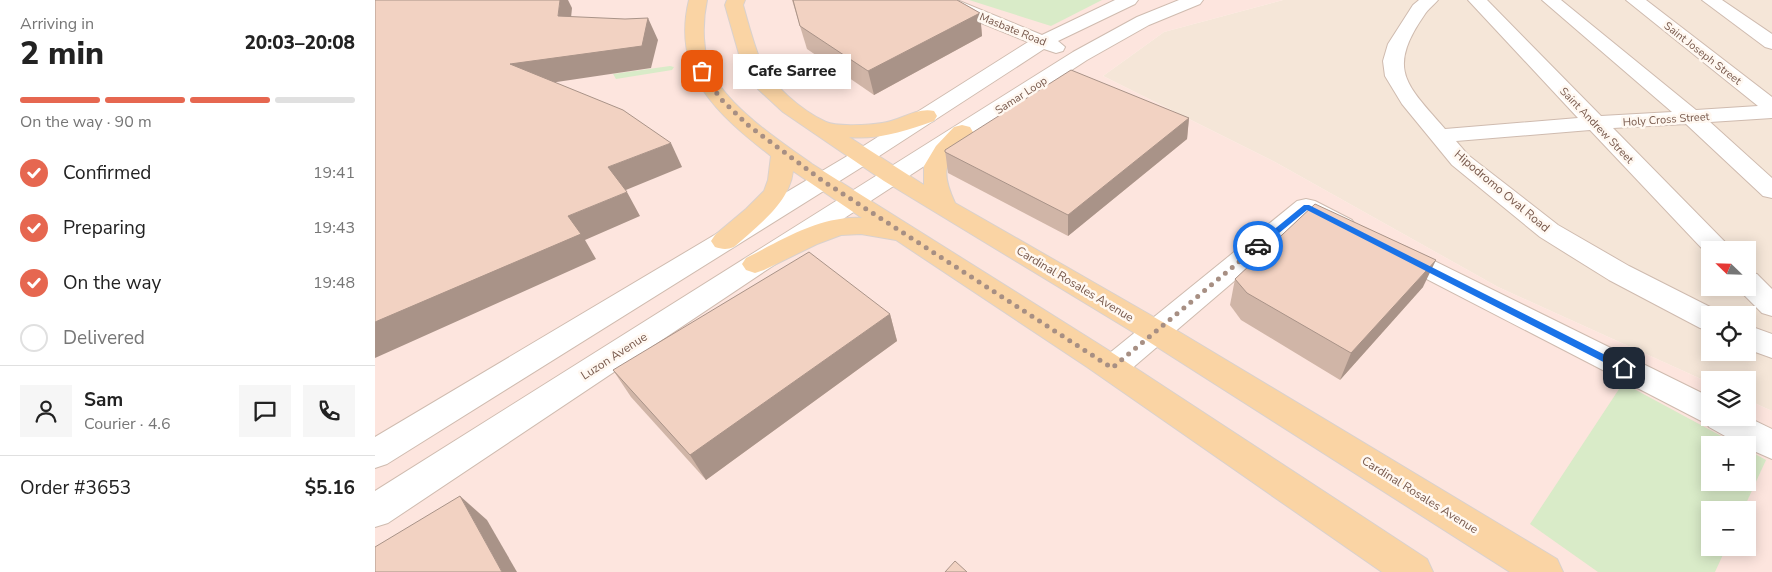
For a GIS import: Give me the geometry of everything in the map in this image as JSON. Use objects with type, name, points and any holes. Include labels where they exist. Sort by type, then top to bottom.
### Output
[{"type":"main road","points":[[698,0],[695,10],[695,35],[705,78],[722,100],[749,126],[823,181],[1112,368],[1414,572]]},
{"type":"main road","name":"Cardinal Rosales Avenue","points":[[736,0],[734,5],[751,61],[765,85],[789,108],[893,176],[1156,332],[1545,572]]},
{"type":"main road","points":[[821,129],[866,132],[889,128],[926,116]]},
{"type":"main road","points":[[945,207],[934,185],[933,174],[939,158],[962,132]]},
{"type":"main road","points":[[724,241],[760,211],[777,188],[783,152]]},
{"type":"main road","points":[[755,264],[812,237],[841,227],[866,226],[906,234]]},
{"type":"street","name":"Masbate Road","points":[[948,0],[950,4],[1080,56]]},
{"type":"street","points":[[375,454],[863,157],[1042,42],[1129,0]]},
{"type":"street","name":"Samar Loop","points":[[853,200],[1080,56],[1143,21],[1194,0]]},
{"type":"street","name":"Hipodromo Oval Road","points":[[1429,0],[1419,9],[1397,44],[1393,61],[1395,76],[1409,100],[1461,160],[1549,231],[1619,273],[1701,315]]},
{"type":"street","name":"Saint Andrew Street","points":[[1477,0],[1709,241]]},
{"type":"street","points":[[1551,0],[1691,118],[1772,192]]},
{"type":"street","name":"Saint Joseph Street","points":[[1635,0],[1772,107]]},
{"type":"street","points":[[1711,0],[1772,43]]},
{"type":"street","name":"Holy Cross Street","points":[[1441,136],[1595,123],[1772,112]]},
{"type":"street","name":"Luzon Avenue","points":[[375,511],[853,200]]},
{"type":"street","points":[[1112,368],[1306,207],[1701,407]]},
{"type":"street","points":[[1756,290],[1772,306]]},
{"type":"street","points":[[1756,340],[1772,347]]},
{"type":"street","points":[[1735,426],[1772,445]]},
{"type":"shaded area","points":[[375,0],[1283,0],[1164,32],[1103,76],[1275,162],[1498,287],[1701,379],[1701,426],[1756,426],[1756,404],[1772,411],[1772,572],[375,572]]},
{"type":"shaded area","points":[[1283,0],[1772,0],[1772,411],[1756,404],[1756,371],[1701,371],[1701,379],[1498,287],[1275,162],[1103,76],[1164,32]]},
{"type":"green space","points":[[969,0],[1102,0],[1051,26]]},
{"type":"green space","points":[[674,67],[672,70],[616,79],[613,74]]},
{"type":"green space","points":[[1623,383],[1721,436],[1701,436],[1701,491],[1752,491],[1747,501],[1701,501],[1701,556],[1722,556],[1715,572],[1598,572],[1530,524]]},
{"type":"green space","points":[[1756,454],[1766,460],[1756,482]]},
{"type":"building","points":[[375,0],[560,0],[558,16],[625,19],[648,18],[642,46],[510,64],[623,110],[671,143],[608,167],[627,192],[568,216],[581,234],[375,322]]},
{"type":"building","points":[[793,0],[957,0],[980,13],[868,71],[800,26]]},
{"type":"building","points":[[1071,70],[1189,118],[1068,215],[945,152],[945,150]]},
{"type":"building","points":[[1315,204],[1436,260],[1351,353],[1247,293],[1235,279]]},
{"type":"building","points":[[809,252],[890,314],[690,455],[613,370]]},
{"type":"building","points":[[460,496],[502,572],[375,572],[375,547]]},
{"type":"building","points":[[955,561],[967,572],[945,572]]},
{"type":"way so far","points":[[702,71],[705,78],[722,100],[749,126],[823,181],[1112,368],[1258,246]]},
{"type":"place","name":"Cafe Sarree","points":[[702,71]]},
{"type":"route","points":[[1258,246],[1306,207],[1624,368]]}]
